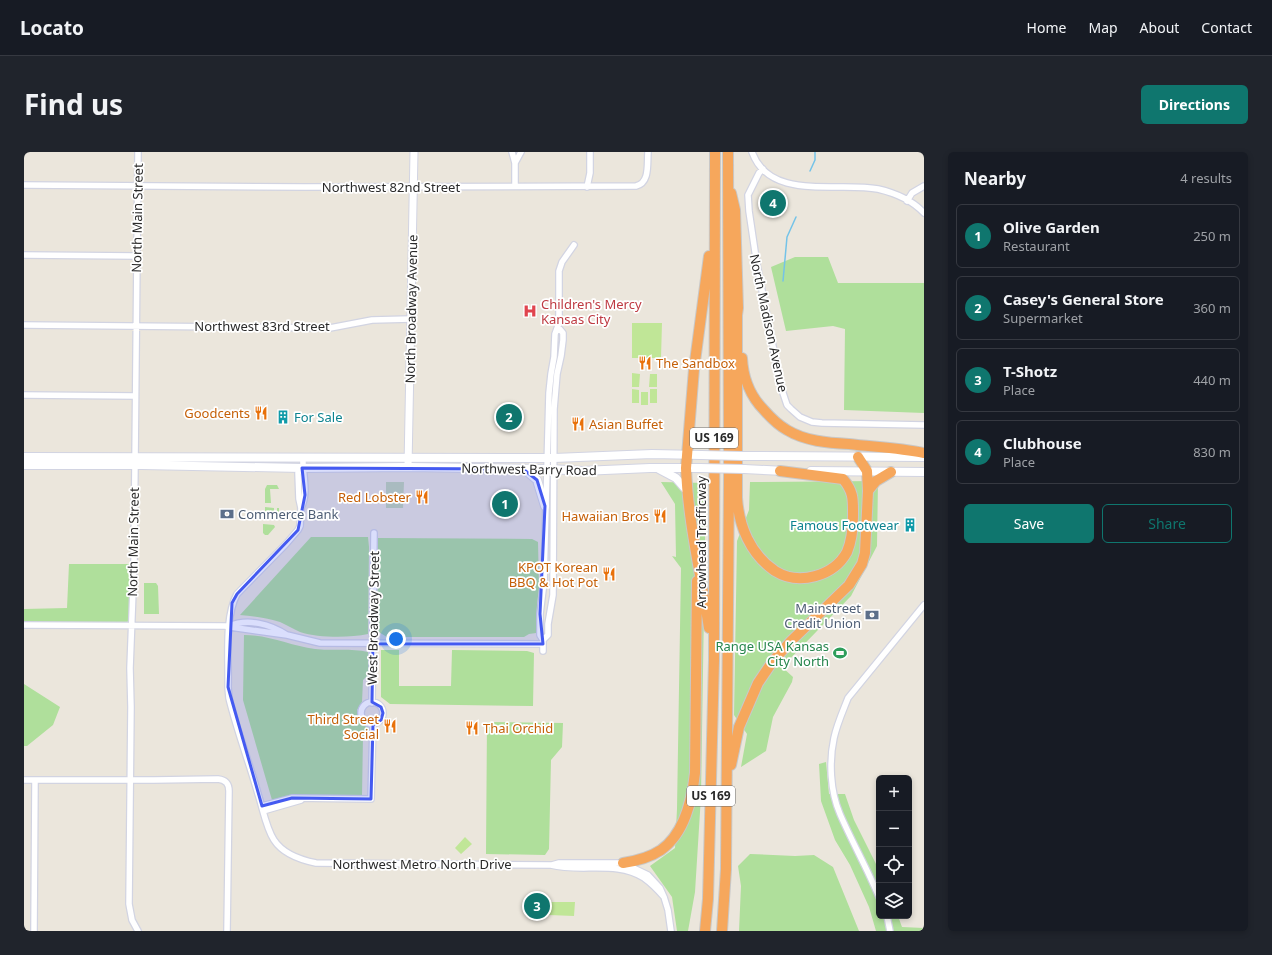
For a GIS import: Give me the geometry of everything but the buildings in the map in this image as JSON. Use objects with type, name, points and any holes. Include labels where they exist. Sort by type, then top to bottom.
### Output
[{"type":"highway","name":"Arrowhead Trafficway","points":[[705,931],[708,899],[714,660],[715,152]]},
{"type":"highway","name":"Arrowhead Trafficway","points":[[722,931],[726,869],[727,789],[729,484],[728,152]]},
{"type":"highway","points":[[727,176],[735,210],[738,308],[737,498],[741,524],[752,548],[759,557],[776,572],[796,578],[815,577],[833,568],[840,561],[849,546],[852,537],[853,524],[852,492],[843,479],[780,471]]},
{"type":"highway","points":[[714,217],[694,369],[686,468],[697,559],[714,660]]},
{"type":"highway","points":[[738,308],[740,316],[743,368],[747,384],[754,399],[780,425],[799,436],[816,440],[924,453]]},
{"type":"highway","points":[[727,789],[739,727],[758,683],[773,661],[791,641],[849,585],[862,564],[865,553],[868,491],[867,471],[858,457]]},
{"type":"highway","points":[[868,491],[876,481],[891,472]]},
{"type":"highway","points":[[622,866],[640,860],[661,850],[677,833],[687,813],[695,773],[697,559]]},
{"type":"main road","name":"Northwest Barry Road","points":[[135,461],[302,468],[408,462],[550,463],[652,454],[924,457]]},
{"type":"main road","points":[[24,457],[135,461]]},
{"type":"main road","name":"Northwest Barry Road","points":[[135,461],[303,458],[408,462],[523,469],[550,463],[582,471],[700,468],[780,471],[924,472]]},
{"type":"main road","points":[[24,465],[135,461]]},
{"type":"main road","points":[[497,468],[507,465],[550,463]]},
{"type":"main road","points":[[657,468],[676,478],[688,492]]},
{"type":"main road","points":[[523,469],[537,480],[545,506]]},
{"type":"street","name":"North Main Street","points":[[138,152],[135,461],[130,668],[129,904],[132,920],[138,931]]},
{"type":"street","name":"North Broadway Avenue","points":[[408,462],[414,152]]},
{"type":"street","points":[[512,152],[515,163],[515,186]]},
{"type":"street","points":[[515,163],[520,152]]},
{"type":"street","points":[[587,187],[590,173],[590,152]]},
{"type":"street","name":"Northwest 82nd Street","points":[[24,185],[414,187],[636,186],[644,183],[647,174],[648,152]]},
{"type":"street","points":[[752,152],[754,158],[763,169],[779,180],[792,185],[877,189],[907,200],[924,213]]},
{"type":"street","name":"North Madison Avenue","points":[[763,169],[759,173],[748,195],[748,211],[781,387],[787,405],[800,417],[818,423],[924,425]]},
{"type":"street","points":[[907,200],[912,193],[924,186]]},
{"type":"street","points":[[543,651],[543,642],[540,635],[540,621],[544,582],[545,506],[555,395],[563,340],[563,333],[558,327],[559,271],[562,262],[574,245]]},
{"type":"street","points":[[24,255],[136,256]]},
{"type":"street","name":"Northwest 83rd Street","points":[[24,325],[330,328],[372,320],[411,319]]},
{"type":"street","points":[[24,395],[135,396]]},
{"type":"street","points":[[303,458],[302,468],[298,473],[299,499],[301,508],[300,526],[286,544],[237,594],[232,603],[229,626],[228,687],[262,809],[292,798],[371,799],[373,724]]},
{"type":"street","points":[[543,642],[548,635],[548,624],[553,595],[554,534],[550,463]]},
{"type":"street","name":"West Broadway Street","points":[[372,702],[374,533]]},
{"type":"street","points":[[876,891],[839,812],[833,788],[831,757],[834,738],[841,714],[848,698],[924,605]]},
{"type":"street","points":[[24,625],[132,624],[229,626],[287,635],[320,643],[373,644],[543,642]]},
{"type":"street","points":[[372,702],[379,705],[383,713],[381,720],[373,724],[365,721],[361,714],[364,706],[372,702]]},
{"type":"street","points":[[24,780],[218,779],[226,782],[228,784],[229,791],[227,931]]},
{"type":"street","points":[[34,931],[35,780]]},
{"type":"street","name":"Northwest Metro North Drive","points":[[262,809],[270,832],[275,841],[294,856],[305,861],[328,863],[552,865],[559,863],[622,866]]},
{"type":"street","points":[[622,866],[648,875],[660,888],[668,910],[671,931]]},
{"type":"street","points":[[888,919],[890,931]]},
{"type":"highlighted area","points":[[302,468],[523,469],[537,480],[545,506],[540,614],[543,644],[373,644],[372,702],[381,707],[383,713],[381,720],[373,725],[371,799],[292,798],[262,806],[228,687],[232,603],[237,594],[298,530],[305,495]]},
{"type":"green space","points":[[795,257],[828,257],[838,283],[924,283],[924,413],[844,410],[845,329],[833,326],[786,331],[771,267]]},
{"type":"green space","points":[[632,323],[662,323],[661,358],[632,358]]},
{"type":"green space","points":[[632,373],[640,374],[639,387],[632,387]]},
{"type":"green space","points":[[650,374],[657,374],[657,387],[649,387]]},
{"type":"green space","points":[[632,389],[639,390],[639,403],[632,403]]},
{"type":"green space","points":[[650,389],[657,389],[657,403],[650,403]]},
{"type":"green space","points":[[641,392],[648,392],[648,405],[641,405]]},
{"type":"green space","points":[[878,481],[877,546],[851,596],[782,667],[793,677],[792,682],[773,717],[766,751],[741,767],[747,734],[734,715],[737,541],[749,510],[750,482]]},
{"type":"green space","points":[[386,482],[404,482],[403,508],[386,508]]},
{"type":"green space","points":[[661,482],[706,483],[701,796],[695,892],[688,931],[677,931],[672,897],[650,866],[675,848],[677,809],[681,568],[672,556],[676,557],[675,504]]},
{"type":"green space","points":[[267,485],[277,485],[279,489],[270,489],[271,503],[265,503],[265,489]]},
{"type":"green space","points":[[265,507],[274,508],[274,512],[277,512],[277,508],[279,508],[279,512],[276,515],[265,513]]},
{"type":"green space","points":[[263,524],[274,525],[275,527],[268,535],[265,535],[263,533]]},
{"type":"green space","points":[[311,537],[368,537],[368,634],[343,637],[308,634],[300,632],[283,623],[260,617],[240,615]]},
{"type":"green space","points":[[378,538],[532,539],[538,542],[539,588],[536,633],[529,634],[524,637],[387,637],[377,631]]},
{"type":"green space","points":[[69,564],[134,564],[132,625],[24,625],[24,609],[67,608]]},
{"type":"green space","points":[[144,583],[156,583],[158,586],[159,614],[144,614]]},
{"type":"green space","points":[[244,635],[253,635],[315,649],[355,650],[368,652],[369,674],[363,680],[362,702],[357,710],[360,721],[369,728],[363,736],[362,795],[295,795],[272,800],[243,700]]},
{"type":"green space","points":[[381,650],[399,650],[399,686],[451,686],[452,650],[527,651],[534,653],[533,706],[390,704],[381,697]]},
{"type":"green space","points":[[24,684],[60,707],[53,725],[27,746],[24,746]]},
{"type":"green space","points":[[487,722],[563,723],[562,747],[551,760],[549,849],[545,855],[486,854]]},
{"type":"green space","points":[[826,762],[829,794],[845,794],[854,820],[876,864],[876,919],[899,919],[902,927],[924,928],[924,931],[876,931],[869,907],[850,865],[835,840],[821,801],[819,764]]},
{"type":"green space","points":[[465,837],[472,844],[461,854],[455,848]]},
{"type":"green space","points":[[750,854],[795,856],[814,855],[833,867],[859,931],[739,931],[741,886],[738,866]]},
{"type":"green space","points":[[549,902],[575,902],[574,916],[549,915]]},
{"type":"waterway","points":[[810,171],[815,160],[815,152]]},
{"type":"waterway","points":[[783,281],[787,237],[796,217]]},
{"type":"place","name":"Clubhouse","points":[[773,203]]},
{"type":"place","name":"Children's Mercy Kansas City","points":[[530,311]]},
{"type":"place","name":"The Sandbox","points":[[645,363]]},
{"type":"place","name":"Goodcents","points":[[261,413]]},
{"type":"place","name":"For Sale","points":[[283,417]]},
{"type":"place","name":"Casey's General Store","points":[[509,417]]},
{"type":"place","name":"Asian Buffet","points":[[578,424]]},
{"type":"place","name":"Red Lobster","points":[[422,497]]},
{"type":"place","name":"Olive Garden","points":[[505,504]]},
{"type":"place","name":"Commerce Bank","points":[[227,514]]},
{"type":"place","name":"Hawaiian Bros","points":[[660,516]]},
{"type":"place","name":"Famous Footwear","points":[[910,525]]},
{"type":"place","name":"KPOT Korean BBQ & Hot Pot","points":[[609,574]]},
{"type":"place","name":"Mainstreet Credit Union","points":[[872,615]]},
{"type":"place","name":"Range USA Kansas City North","points":[[840,653]]},
{"type":"place","name":"Third Street Social","points":[[390,726]]},
{"type":"place","name":"Thai Orchid","points":[[472,728]]},
{"type":"place","name":"T-Shotz","points":[[537,906]]}]
